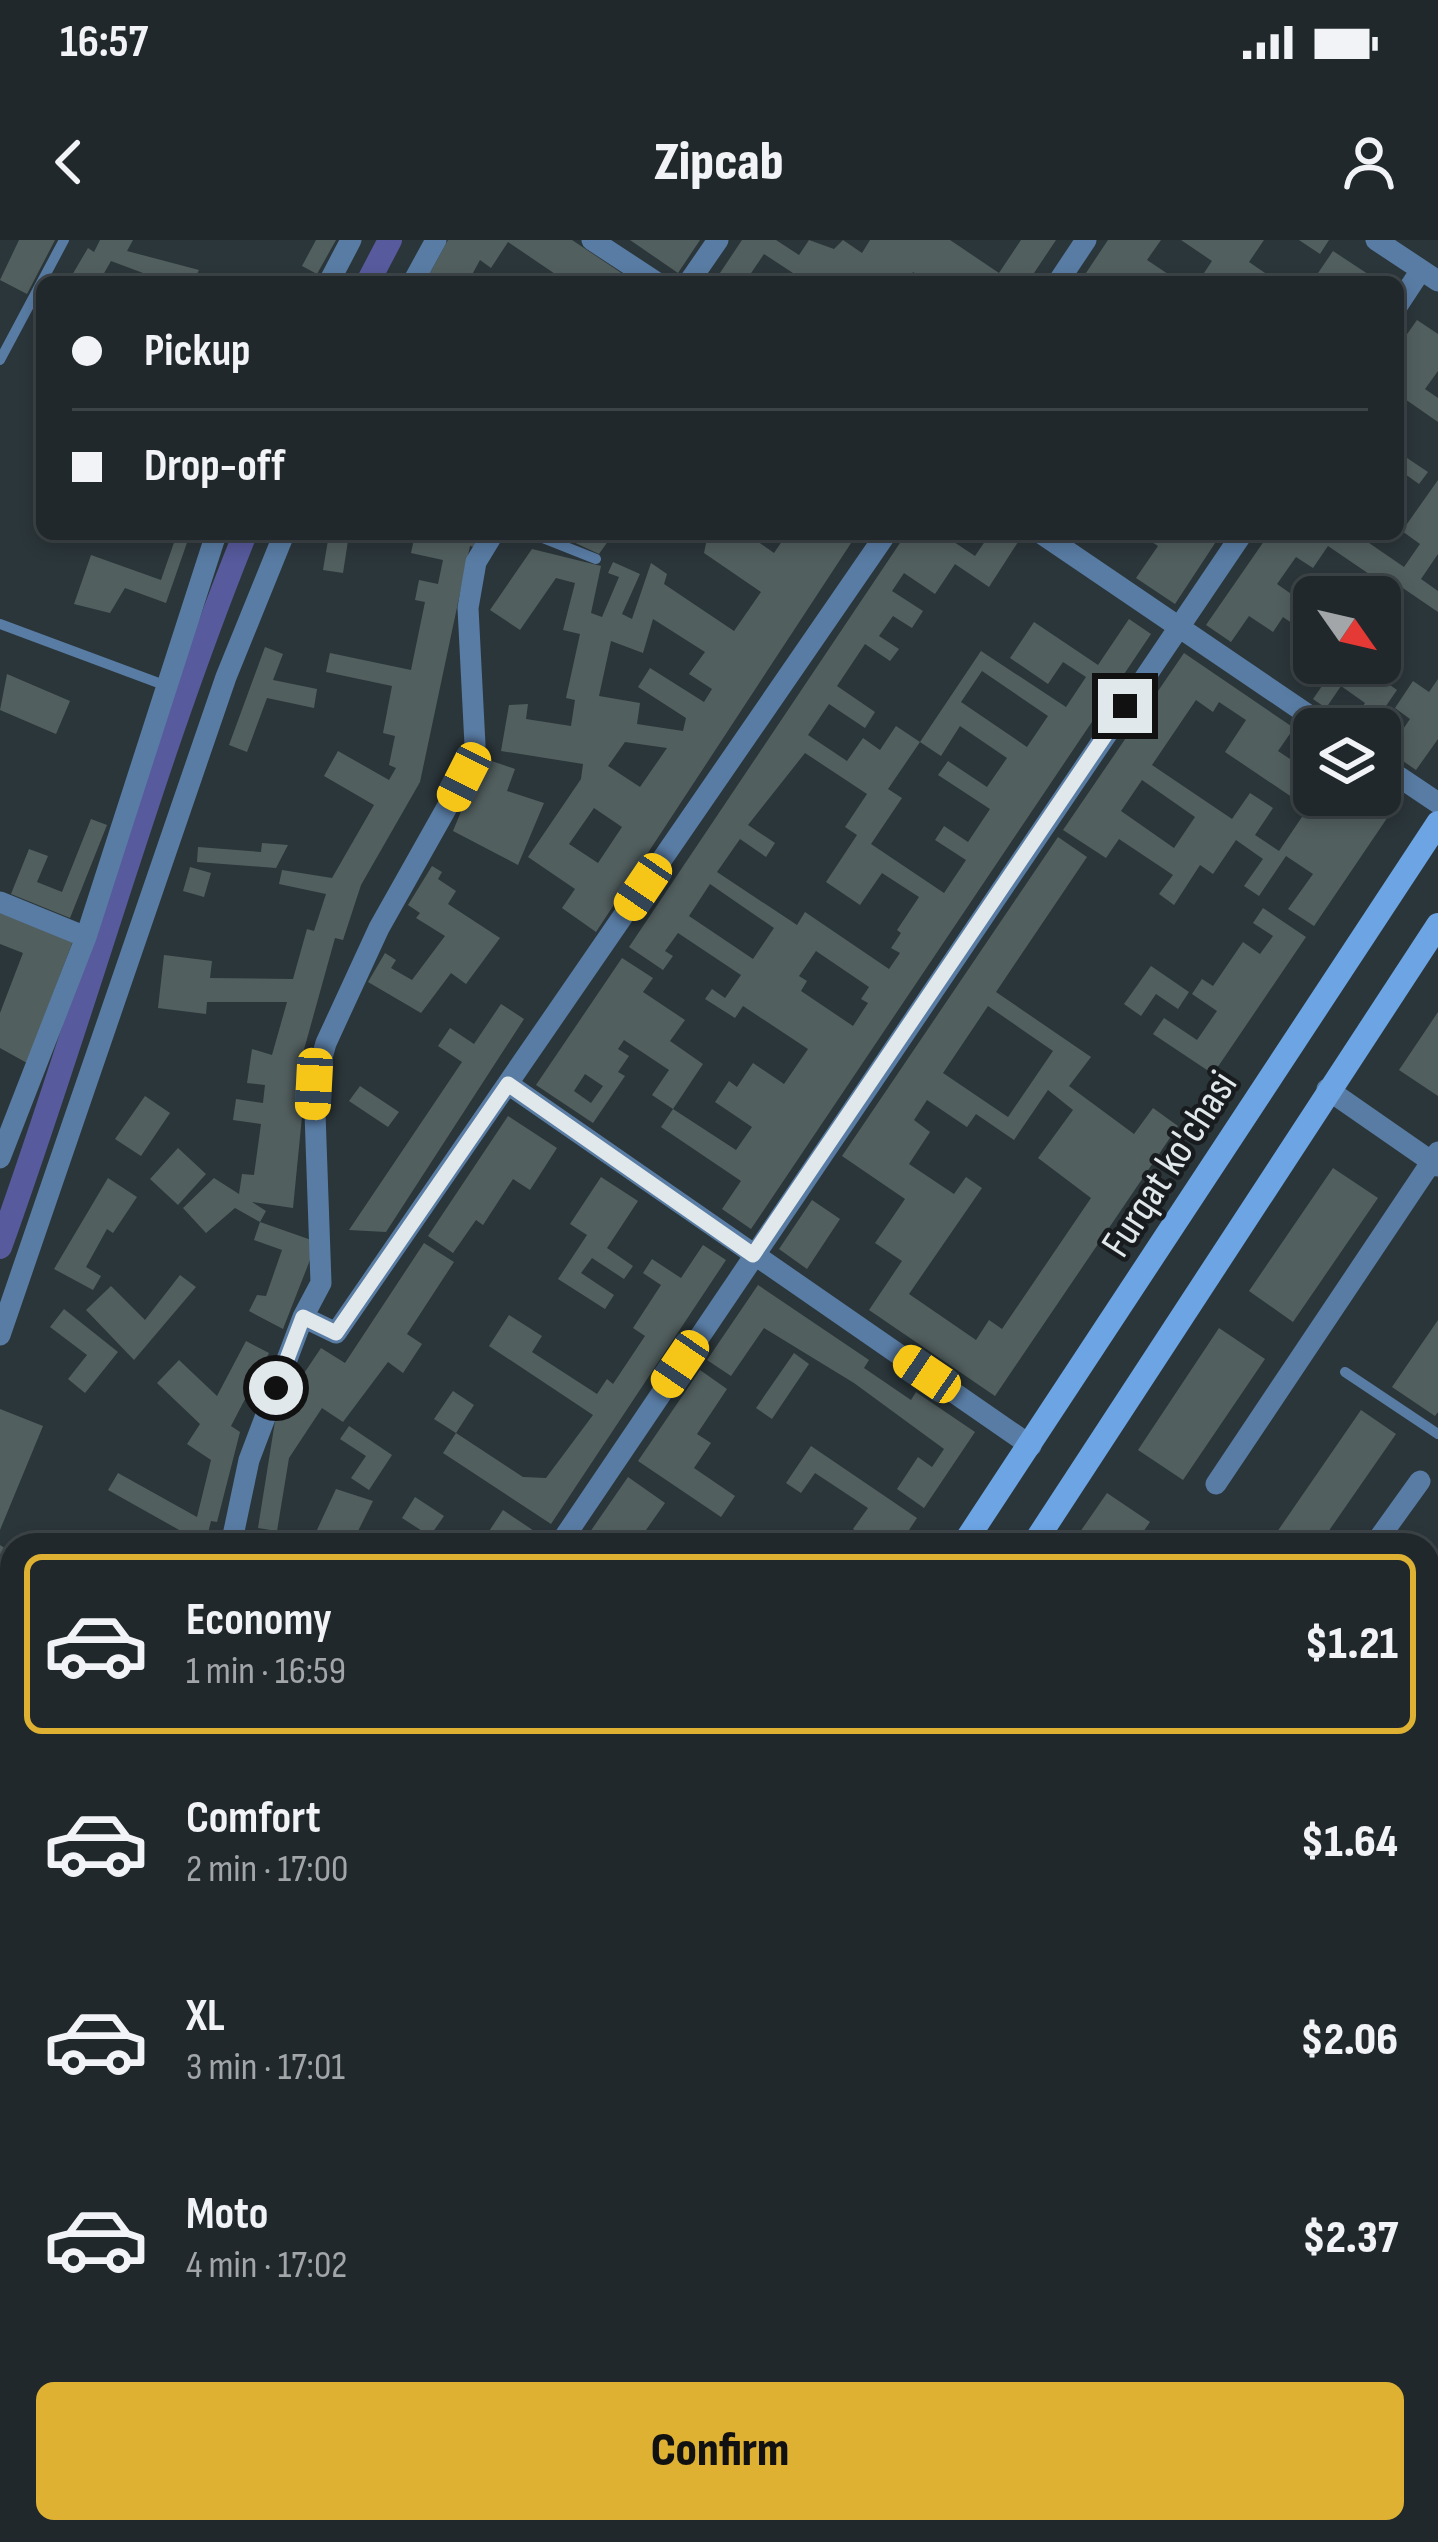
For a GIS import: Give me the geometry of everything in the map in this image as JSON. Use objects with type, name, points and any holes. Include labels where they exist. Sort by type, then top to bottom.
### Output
[{"type":"main road","name":"Furqat ko'chasi","points":[[971,1533],[1438,823]]},
{"type":"main road","points":[[1042,1533],[1438,925]]},
{"type":"street","points":[[332,276],[351,240]]},
{"type":"street","points":[[416,276],[436,240]]},
{"type":"street","points":[[592,240],[647,276]]},
{"type":"street","points":[[693,276],[718,240]]},
{"type":"street","points":[[1062,276],[1086,240]]},
{"type":"street","points":[[1376,240],[1430,276],[1404,299]]},
{"type":"street","points":[[0,1158],[86,937],[214,540]]},
{"type":"street","points":[[0,1335],[226,677],[282,540]]},
{"type":"street","points":[[234,1533],[249,1460],[303,1317],[321,1283],[311,1130],[314,1084],[326,1043],[379,928],[464,777],[475,745],[468,608],[476,562],[490,540]]},
{"type":"street","points":[[303,1317],[336,1333],[882,540]]},
{"type":"street","points":[[1051,540],[1298,708]]},
{"type":"street","points":[[567,1533],[1238,540]]},
{"type":"street","points":[[1401,778],[1438,802]]},
{"type":"street","points":[[0,902],[86,937]]},
{"type":"street","points":[[508,1084],[1031,1446]]},
{"type":"street","points":[[1216,1484],[1436,1160],[1327,1089]]},
{"type":"street","points":[[1383,1533],[1420,1481]]},
{"type":"lane","points":[[45,276],[64,240]]},
{"type":"lane","points":[[0,360],[36,292]]},
{"type":"lane","points":[[548,540],[596,559]]},
{"type":"lane","points":[[0,624],[164,685]]},
{"type":"lane","points":[[1345,1372],[1438,1434]]},
{"type":"building","points":[[19,240],[55,240],[27,294],[0,280]]},
{"type":"building","points":[[100,240],[133,240],[127,251],[199,270],[196,276],[151,276],[111,261],[102,276],[72,276],[88,248],[94,252]]},
{"type":"building","points":[[316,240],[336,240],[317,274],[302,266]]},
{"type":"building","points":[[448,240],[572,240],[626,276],[558,276],[508,242],[491,268],[480,260],[471,276],[428,276]]},
{"type":"building","points":[[630,240],[700,240],[678,273]]},
{"type":"building","points":[[742,240],[776,240],[799,255],[809,240],[834,249],[843,240],[862,253],[870,240],[950,240],[999,273],[1021,240],[1056,240],[1032,276],[919,276],[913,272],[911,276],[795,276],[764,254],[749,276],[718,276]]},
{"type":"building","points":[[1108,240],[1161,240],[1147,260],[1171,276],[1084,276]]},
{"type":"building","points":[[1181,240],[1264,240],[1249,262],[1269,276],[1202,276],[1212,261]]},
{"type":"building","points":[[1299,240],[1329,240],[1320,254]]},
{"type":"building","points":[[1333,251],[1371,276],[1316,276]]},
{"type":"building","points":[[1417,320],[1438,334],[1438,371],[1425,389],[1438,398],[1438,422],[1404,398],[1404,338]]},
{"type":"building","points":[[1404,456],[1428,472],[1419,484],[1404,473]]},
{"type":"building","points":[[1438,480],[1438,554],[1421,579],[1438,591],[1438,612],[1401,587],[1401,576],[1372,576],[1328,546],[1313,568],[1296,557],[1277,584],[1293,595],[1293,624],[1283,617],[1273,632],[1249,616],[1231,642],[1206,625],[1265,540],[1365,540],[1404,567],[1420,544],[1404,532]]},
{"type":"building","points":[[175,540],[188,540],[166,603],[125,588],[110,613],[74,604],[91,555],[161,580]]},
{"type":"building","points":[[328,540],[348,540],[343,573],[323,570]]},
{"type":"building","points":[[414,540],[480,540],[478,548],[470,546],[420,782],[361,885],[343,940],[335,938],[300,1064],[307,1066],[293,1208],[252,1202],[266,1211],[260,1222],[235,1208],[206,1233],[183,1208],[214,1178],[239,1194],[242,1174],[254,1175],[261,1124],[233,1120],[236,1099],[263,1103],[265,1085],[247,1083],[252,1049],[272,1055],[287,1002],[207,1002],[206,1014],[158,1008],[164,955],[212,961],[210,978],[293,979],[307,929],[314,931],[326,894],[279,884],[282,870],[332,878],[374,805],[324,776],[338,751],[389,780],[396,768],[389,765],[395,736],[383,733],[392,686],[326,672],[330,653],[411,670],[425,602],[415,600],[419,580],[438,584],[443,560],[411,553]]},
{"type":"building","points":[[569,540],[609,540],[599,554]]},
{"type":"building","points":[[707,540],[756,540],[774,553],[783,540],[853,540],[596,932],[562,908],[575,889],[528,857],[581,779],[583,764],[501,751],[509,705],[528,704],[526,719],[571,726],[575,700],[566,698],[580,634],[563,630],[575,583],[556,578],[520,630],[490,610],[532,549],[601,566],[591,613],[602,617],[619,577],[608,573],[613,562],[640,574],[622,614],[632,619],[651,563],[667,574],[664,584],[734,631],[761,592],[704,553]],"holes":[[[653,619],[705,652],[689,674],[712,689],[704,702],[650,668],[638,687],[686,718],[683,731],[637,724],[640,703],[599,696],[611,641],[643,653]],[[625,742],[667,748],[640,787],[608,766]],[[594,808],[622,827],[598,863],[569,844]]]},
{"type":"building","points":[[902,540],[951,540],[975,556],[986,540],[1018,542],[989,587],[955,564],[935,594],[904,573],[892,591],[923,611],[912,628],[893,616],[879,636],[899,649],[890,661],[865,644],[837,686],[875,712],[865,728],[829,704],[808,735],[847,761],[863,738],[880,750],[896,726],[920,742],[981,651],[1066,707],[1086,677],[1063,662],[1048,684],[1010,658],[1034,622],[1098,665],[1129,619],[1151,634],[751,1229],[722,1209],[741,1181],[661,1127],[673,1109],[736,1150],[752,1127],[715,1102],[729,1081],[737,1087],[753,1063],[784,1084],[808,1049],[743,1006],[735,1018],[705,999],[712,989],[725,998],[741,975],[678,933],[665,951],[673,956],[663,970],[629,947]],"holes":[[[982,671],[1048,716],[1027,747],[961,702]],[[960,726],[1007,758],[987,787],[948,761],[938,775],[990,809],[968,842],[944,826],[935,840],[966,860],[944,893],[871,844],[902,798],[888,789],[920,742],[941,756]],[[805,753],[867,794],[845,827],[857,835],[826,882],[860,905],[882,873],[919,897],[897,930],[901,933],[891,948],[900,953],[889,969],[805,912],[797,925],[717,872],[740,839],[766,857],[775,843],[748,825]],[[710,884],[774,928],[753,959],[689,916]],[[816,951],[869,987],[861,999],[868,1003],[853,1026],[801,991],[807,981],[799,976]]]},
{"type":"building","points":[[1149,540],[1217,540],[1175,604],[1136,578],[1158,546]]},
{"type":"building","points":[[265,647],[283,654],[273,680],[317,689],[314,708],[267,698],[247,752],[229,745]]},
{"type":"building","points":[[1184,653],[1293,727],[1278,751],[1293,761],[1293,798],[1225,752],[1246,720],[1219,702],[1213,712],[1196,700],[1152,765],[1232,819],[1250,793],[1273,808],[1255,835],[1279,851],[1303,816],[1388,816],[1314,926],[1288,909],[1313,874],[1286,856],[1259,896],[1244,886],[1263,859],[1236,840],[1213,874],[1200,865],[1174,905],[1159,894],[1173,875],[1119,839],[1106,858],[1063,830]],"holes":[[[1142,780],[1195,817],[1174,848],[1121,811]]]},
{"type":"building","points":[[7,674],[70,701],[56,734],[0,710]]},
{"type":"building","points":[[1438,679],[1438,739],[1416,770],[1401,760],[1401,732],[1410,719],[1395,708],[1413,681],[1429,692]]},
{"type":"building","points":[[1323,684],[1389,684],[1397,690],[1385,708],[1361,708],[1365,703],[1341,686],[1326,708],[1313,699]]},
{"type":"building","points":[[483,758],[515,769],[507,791],[544,803],[518,865],[453,831]]},
{"type":"building","points":[[91,819],[107,825],[70,918],[11,894],[29,849],[48,856],[37,882],[62,892]]},
{"type":"building","points":[[1058,837],[1087,857],[996,992],[1091,1057],[1069,1086],[1134,1134],[1153,1108],[1178,1126],[995,1396],[869,1310],[902,1261],[875,1243],[905,1199],[842,1156]],"holes":[[[988,1006],[1053,1051],[1008,1117],[943,1073]],[[1048,1090],[1073,1110],[1038,1158],[1091,1198],[1002,1329],[989,1320],[976,1340],[909,1294],[982,1188],[966,1177],[954,1194],[909,1164],[930,1132],[914,1120],[927,1100],[967,1127],[976,1114],[1014,1140]]]},
{"type":"building","points":[[262,843],[288,845],[276,868],[197,862],[198,847],[261,852]]},
{"type":"building","points":[[432,866],[442,872],[438,879],[456,891],[448,904],[500,938],[466,984],[451,973],[421,1013],[368,982],[385,953],[396,960],[391,968],[412,980],[445,936],[416,918],[420,913],[408,905]]},
{"type":"building","points":[[190,867],[211,873],[204,897],[183,891]]},
{"type":"building","points":[[1263,908],[1306,937],[1213,1074],[1153,1034],[1164,1018],[1197,1040],[1217,1011],[1192,994],[1202,979],[1213,986],[1243,942],[1260,954],[1273,936],[1253,923]]},
{"type":"building","points":[[0,913],[73,941],[27,1063],[0,1048],[0,1013],[23,953],[0,944]]},
{"type":"building","points":[[622,958],[653,978],[643,992],[685,1020],[670,1041],[703,1064],[673,1109],[652,1095],[669,1070],[624,1040],[618,1049],[629,1056],[618,1072],[625,1076],[593,1123],[536,1085]],"holes":[[[585,1074],[603,1086],[591,1103],[574,1091]]]},
{"type":"building","points":[[1151,966],[1189,992],[1178,1009],[1156,994],[1141,1016],[1124,1004]]},
{"type":"building","points":[[501,1004],[524,1019],[386,1232],[349,1230],[462,1062],[438,1046],[450,1028],[474,1044]]},
{"type":"building","points":[[1438,1012],[1438,1096],[1399,1070]]},
{"type":"building","points":[[360,1086],[399,1112],[388,1127],[349,1101]]},
{"type":"building","points":[[145,1096],[170,1113],[141,1156],[115,1139]]},
{"type":"building","points":[[508,1116],[557,1148],[530,1190],[513,1179],[483,1225],[476,1220],[453,1253],[428,1236]]},
{"type":"building","points":[[178,1148],[206,1174],[178,1205],[150,1179]]},
{"type":"building","points":[[1333,1168],[1378,1198],[1293,1322],[1249,1291]]},
{"type":"building","points":[[601,1177],[638,1201],[607,1248],[633,1266],[624,1279],[592,1258],[581,1273],[614,1295],[605,1309],[558,1279],[587,1235],[570,1224]]},
{"type":"building","points":[[108,1178],[137,1197],[113,1233],[107,1229],[86,1267],[101,1276],[93,1290],[54,1269]]},
{"type":"building","points":[[812,1200],[840,1219],[807,1269],[779,1249]]},
{"type":"building","points":[[260,1222],[317,1242],[283,1329],[249,1311],[257,1295],[266,1296],[282,1250],[254,1240]]},
{"type":"building","points":[[424,1243],[454,1262],[407,1334],[422,1344],[403,1373],[388,1362],[343,1422],[322,1408],[289,1458],[277,1531],[258,1528],[276,1415],[321,1348],[345,1363]]},
{"type":"building","points":[[703,1245],[726,1260],[551,1524],[443,1453],[456,1433],[523,1477],[546,1478],[593,1415],[489,1346],[509,1315],[542,1336],[532,1352],[597,1394],[607,1379],[613,1384],[645,1336],[633,1328],[661,1285],[643,1273],[652,1259],[681,1278]]},
{"type":"building","points":[[180,1275],[196,1287],[134,1360],[86,1310],[111,1286],[145,1320]]},
{"type":"building","points":[[758,1285],[869,1360],[864,1368],[911,1400],[916,1392],[975,1432],[924,1508],[897,1489],[918,1457],[932,1467],[944,1449],[854,1383],[764,1328],[731,1376],[707,1360]]},
{"type":"building","points":[[64,1309],[118,1352],[85,1393],[68,1379],[87,1355],[50,1327]]},
{"type":"building","points":[[1438,1320],[1438,1412],[1435,1416],[1392,1387]]},
{"type":"building","points":[[1219,1328],[1265,1359],[1183,1480],[1138,1450]]},
{"type":"building","points":[[246,1341],[269,1353],[231,1426],[240,1432],[217,1522],[211,1521],[208,1533],[181,1533],[108,1490],[118,1473],[197,1517],[211,1460],[187,1444],[200,1424],[157,1383],[179,1360],[217,1396]]},
{"type":"building","points":[[794,1353],[809,1364],[772,1419],[756,1408]]},
{"type":"building","points":[[700,1370],[727,1389],[697,1434],[711,1443],[694,1468],[735,1496],[721,1517],[638,1461]]},
{"type":"building","points":[[453,1391],[474,1405],[456,1433],[434,1419]]},
{"type":"building","points":[[0,1409],[43,1426],[0,1530]]},
{"type":"building","points":[[1361,1410],[1396,1434],[1327,1533],[1276,1533]]},
{"type":"building","points":[[349,1426],[392,1455],[369,1490],[351,1478],[366,1456],[340,1439]]},
{"type":"building","points":[[811,1446],[917,1518],[907,1533],[860,1533],[853,1529],[868,1508],[815,1473],[801,1493],[786,1483]]},
{"type":"building","points":[[628,1477],[665,1503],[646,1530],[650,1533],[589,1533]]},
{"type":"building","points":[[336,1489],[373,1501],[357,1533],[316,1533]]},
{"type":"building","points":[[1107,1493],[1150,1522],[1142,1533],[1079,1533]]},
{"type":"building","points":[[415,1497],[444,1516],[432,1533],[402,1518]]},
{"type":"building","points":[[503,1510],[537,1533],[488,1533]]},
{"type":"waterway","points":[[371,276],[390,240]]},
{"type":"waterway","points":[[0,1247],[179,711],[243,540]]},
{"type":"route","points":[[276,1388],[303,1317],[336,1333],[508,1084],[753,1255],[1125,706]]}]
